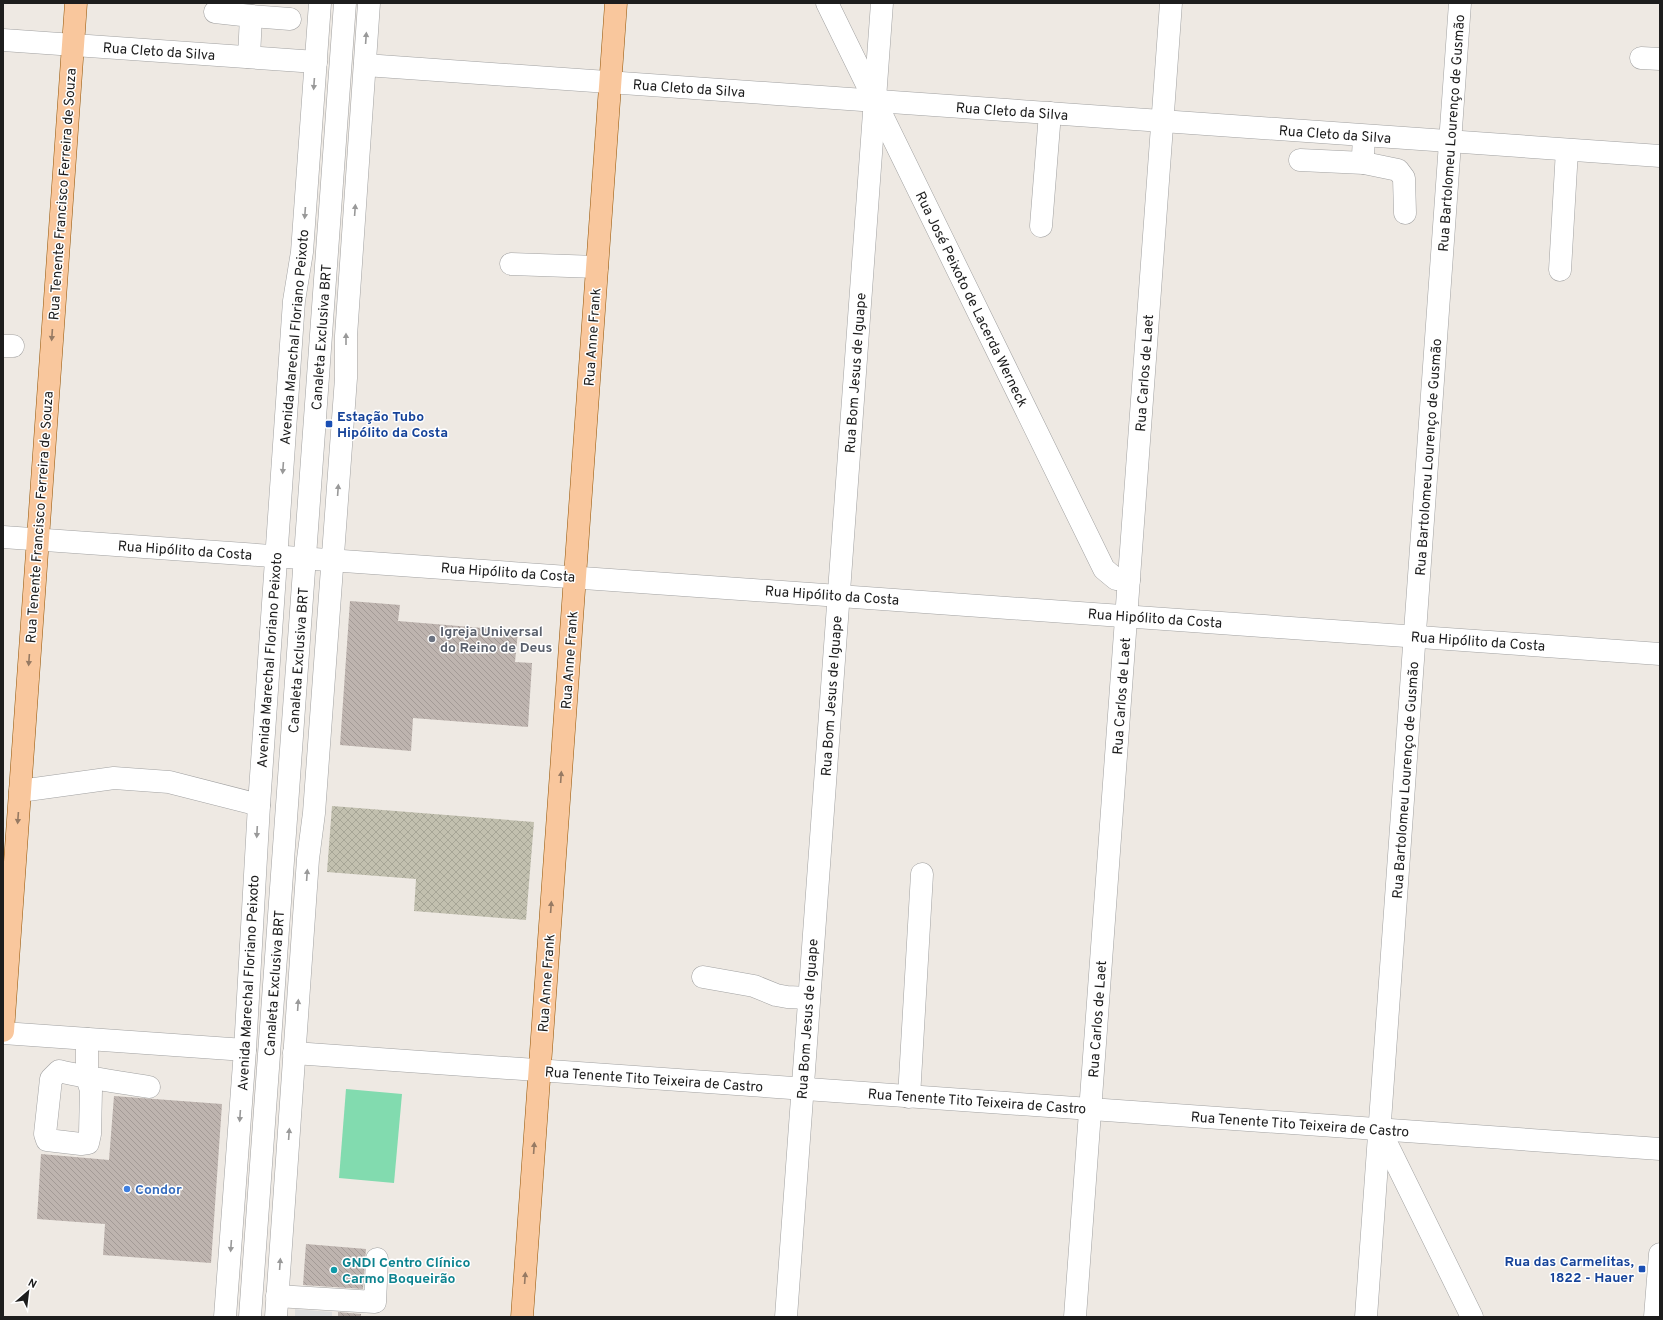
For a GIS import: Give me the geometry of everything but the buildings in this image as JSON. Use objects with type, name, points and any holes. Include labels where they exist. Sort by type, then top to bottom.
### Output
[{"type":"main road","name":"Rua Tenente Francisco Ferreira de Souza","points":[[3,1032],[76,3]]},
{"type":"main road","name":"Rua Anne Frank","points":[[522,1317],[616,3]]},
{"type":"street","name":"Avenida Marechal Floriano Peixoto","points":[[225,1317],[245,1050],[259,805],[294,301],[302,252],[320,3]]},
{"type":"street","name":"Canaleta Exclusiva BRT","points":[[250,1317],[345,3]]},
{"type":"street","points":[[276,1317],[308,859],[314,813],[346,378],[346,336],[369,3]]},
{"type":"street","name":"Rua José Peixoto de Lacerda Werneck","points":[[827,3],[1104,569],[1116,579],[1129,580]]},
{"type":"street","name":"Rua Bom Jesus de Iguape","points":[[786,1317],[882,3]]},
{"type":"street","name":"Rua Carlos de Laet","points":[[1075,1317],[1171,3]]},
{"type":"street","name":"Rua Bartolomeu Lourenço de Gusmão","points":[[1366,1317],[1460,3]]},
{"type":"street","points":[[215,12],[290,19]]},
{"type":"street","points":[[249,57],[251,16]]},
{"type":"street","name":"Rua Cleto da Silva","points":[[3,40],[316,62]]},
{"type":"street","name":"Rua Cleto da Silva","points":[[364,65],[1660,156]]},
{"type":"street","points":[[1041,226],[1050,114]]},
{"type":"street","points":[[1364,136],[1364,164]]},
{"type":"street","points":[[1560,270],[1567,150]]},
{"type":"street","points":[[1300,160],[1364,164],[1398,170],[1404,178],[1405,213]]},
{"type":"street","points":[[511,264],[597,267]]},
{"type":"street","name":"Rua Hipólito da Costa","points":[[3,537],[1660,654]]},
{"type":"street","points":[[20,790],[114,778],[169,782],[259,805]]},
{"type":"street","points":[[909,1096],[922,874]]},
{"type":"street","points":[[702,977],[754,986],[782,996],[809,998]]},
{"type":"street","points":[[3,1032],[245,1050]]},
{"type":"street","points":[[94,1039],[92,1082],[149,1087]]},
{"type":"street","name":"Rua Tenente Tito Teixeira de Castro","points":[[294,1054],[1660,1149]]},
{"type":"street","points":[[1380,1129],[1472,1317]]},
{"type":"street","points":[[1655,1317],[1660,1254]]},
{"type":"street","points":[[277,1296],[375,1302],[378,1259]]},
{"type":"shaded area","points":[[332,806],[534,822],[526,920],[414,911],[416,879],[327,872]]},
{"type":"shaded area","points":[[295,1309],[332,1312],[332,1317],[295,1317]]},
{"type":"green space","points":[[346,1089],[402,1094],[394,1183],[339,1178]]},
{"type":"place","name":"Estação Tubo Hipólito da Costa","points":[[329,424]]},
{"type":"place","name":"Igreja Universal do Reino de Deus","points":[[432,639]]},
{"type":"place","name":"Condor","points":[[127,1189]]},
{"type":"place","name":"Rua das Carmelitas, 1822 - Hauer","points":[[1642,1269]]},
{"type":"place","name":"GNDI Centro Clínico Carmo Boqueirão","points":[[334,1270]]}]
